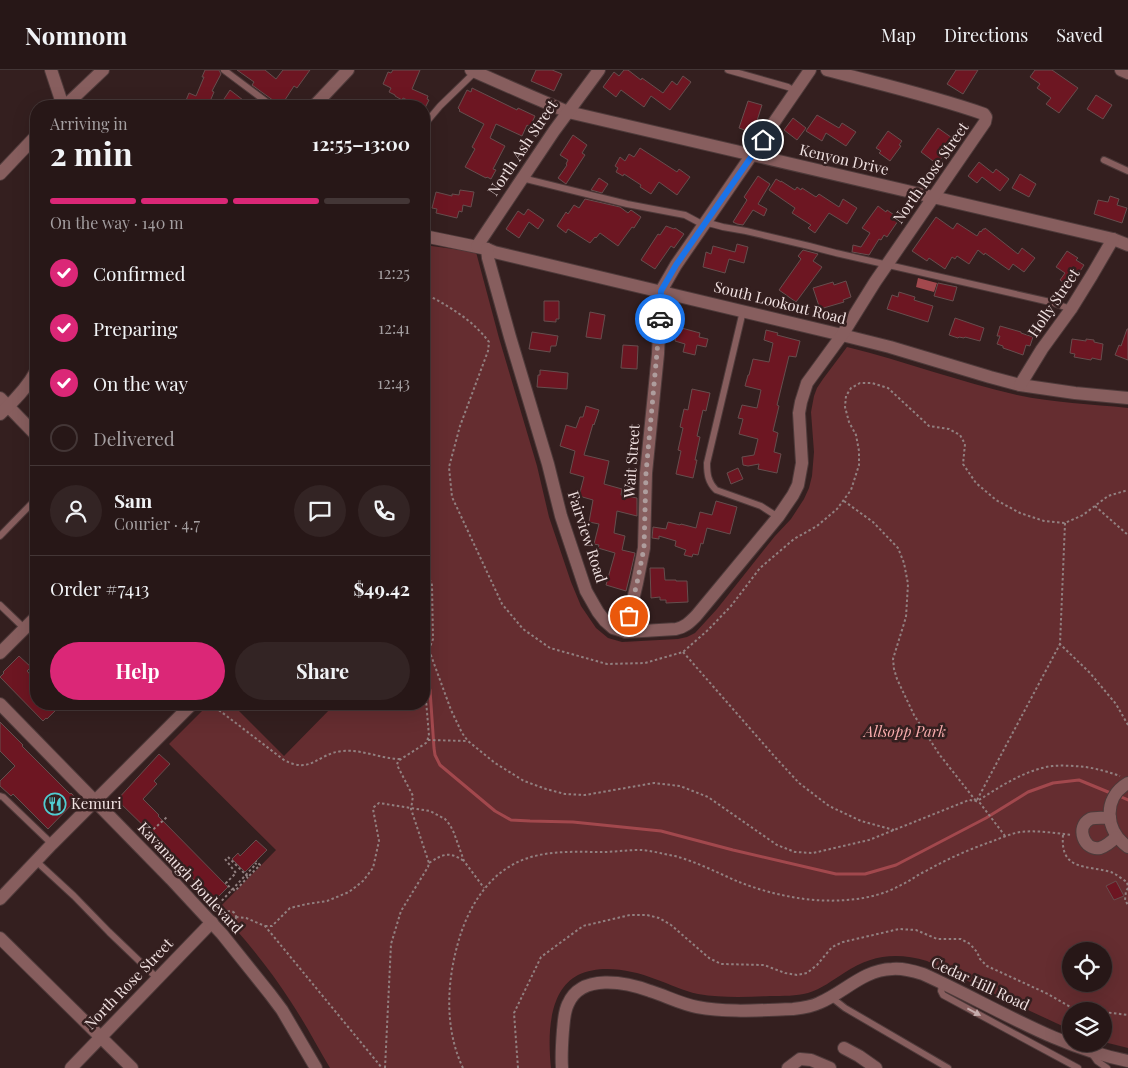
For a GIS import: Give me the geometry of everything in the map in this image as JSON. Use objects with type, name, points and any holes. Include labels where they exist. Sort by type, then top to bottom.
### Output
[{"type":"street","points":[[51,70],[62,100]]},
{"type":"street","points":[[70,100],[103,70]]},
{"type":"street","points":[[320,100],[348,70]]},
{"type":"street","name":"North Ash Street","points":[[482,248],[522,178],[599,70]]},
{"type":"street","points":[[661,291],[676,265],[810,70]]},
{"type":"street","name":"North Rose Street","points":[[827,70],[890,85],[958,105],[984,114],[986,117],[985,122],[887,265],[842,335]]},
{"type":"street","points":[[1120,70],[1128,73]]},
{"type":"street","name":"Kenyon Drive","points":[[473,71],[568,112],[752,156],[808,167],[1128,244]]},
{"type":"street","points":[[0,174],[30,142]]},
{"type":"street","name":"South Lookout Road","points":[[430,237],[482,248],[890,347],[1020,385],[1128,398]]},
{"type":"street","name":"Holly Street","points":[[1020,385],[1042,349],[1071,309],[1113,239]]},
{"type":"street","name":"Fairview Road","points":[[482,248],[488,258],[548,464],[561,516],[586,591],[605,621],[613,628],[626,632]]},
{"type":"street","name":"Wait Street","points":[[626,632],[644,548],[646,473],[658,354],[661,291]]},
{"type":"street","points":[[626,632],[676,629],[688,624],[778,517],[793,495],[800,476],[802,453],[800,414],[804,390],[813,374],[842,335]]},
{"type":"street","points":[[30,382],[22,393],[3,406],[30,430]]},
{"type":"street","points":[[0,653],[30,624]]},
{"type":"street","name":"Kavanaugh Boulevard","points":[[0,704],[212,922],[282,1010],[316,1068]]},
{"type":"street","points":[[0,899],[52,844],[186,710]]},
{"type":"street","points":[[1124,780],[1110,807],[1110,818],[1116,837],[1128,847]]},
{"type":"street","points":[[1110,818],[1096,818],[1087,822],[1082,835],[1087,844],[1096,848],[1105,846],[1116,837]]},
{"type":"street","name":"North Rose Street","points":[[71,1068],[212,922]]},
{"type":"street","points":[[0,938],[132,1068]]},
{"type":"street","name":"Cedar Hill Road","points":[[562,1068],[561,1046],[566,1008],[571,998],[578,991],[588,985],[602,982],[623,984],[650,991],[685,1004],[735,1011],[802,1008],[820,1003],[868,974],[885,969],[910,970],[942,982],[1062,1040]]},
{"type":"street","points":[[844,1048],[876,1068]]},
{"type":"street","name":"Cedar Hill Road","points":[[1095,1052],[1114,1059],[1128,1061]]},
{"type":"street","points":[[788,1068],[800,1059],[812,1060],[830,1068]]},
{"type":"lane","points":[[224,70],[264,100]]},
{"type":"lane","points":[[728,70],[788,87],[795,91]]},
{"type":"lane","points":[[430,118],[473,71]]},
{"type":"lane","points":[[1104,160],[1128,171]]},
{"type":"lane","points":[[522,178],[627,204],[685,214],[700,223],[746,231],[1050,302],[1071,309]]},
{"type":"lane","points":[[743,312],[707,464],[708,480],[716,490],[761,506],[778,517]]},
{"type":"lane","points":[[0,536],[30,505]]},
{"type":"lane","points":[[0,605],[24,629]]},
{"type":"lane","points":[[0,796],[52,844]]},
{"type":"lane","points":[[36,861],[157,978]]},
{"type":"lane","points":[[942,982],[940,991],[943,995],[1078,1068]]},
{"type":"lane","points":[[831,997],[845,1008],[948,1068]]},
{"type":"lane","points":[[1090,1052],[1097,1061],[1107,1068]]},
{"type":"path","points":[[430,296],[456,311],[482,333],[489,342],[488,351],[460,426],[449,467],[452,497],[502,604],[523,629],[550,648],[607,664],[645,663],[683,652],[731,606],[760,568],[794,539],[817,526],[837,509],[851,490],[859,465],[856,435],[849,422],[845,407],[846,396],[851,388],[860,383],[872,383],[888,388],[929,426],[949,429],[960,435],[965,444],[963,464],[976,482],[996,500],[1020,513],[1044,521],[1065,523],[1083,515],[1108,496],[1128,490]]},
{"type":"path","points":[[844,500],[873,522],[898,548],[904,563],[908,584],[906,617],[894,660],[894,669],[914,715],[939,754],[1006,836]]},
{"type":"path","points":[[1095,506],[1128,535]]},
{"type":"path","points":[[976,801],[1060,644],[1065,523]]},
{"type":"path","points":[[430,580],[432,585],[433,639],[430,647]]},
{"type":"path","points":[[1060,644],[1090,673],[1116,704],[1128,726]]},
{"type":"path","points":[[683,652],[799,783],[830,806],[861,820],[895,830]]},
{"type":"path","points":[[430,653],[451,710],[462,733],[468,741],[495,763],[524,781],[566,794],[585,795],[654,783],[680,786],[708,797],[777,845],[795,852],[813,853],[869,840],[969,800],[976,801],[1012,780],[1051,766],[1072,765],[1092,768],[1112,773],[1124,780]]},
{"type":"path","points":[[219,710],[293,765],[309,764],[342,751],[362,752],[380,757],[401,759]]},
{"type":"path","points":[[427,710],[429,740]]},
{"type":"path","points":[[429,863],[411,809],[413,796],[397,765],[398,761],[429,740],[468,741]]},
{"type":"path","points":[[236,917],[246,918],[265,926],[272,926],[290,908],[327,901],[349,892],[363,881],[372,868],[379,841],[373,809],[379,803],[430,811],[445,819],[454,833],[464,861],[484,888]]},
{"type":"path","points":[[146,836],[167,817]]},
{"type":"path","points":[[463,1068],[457,1053],[449,1011],[450,985],[455,953],[464,922],[484,888],[504,870],[525,859],[564,852],[640,850],[686,860],[761,890],[797,898],[846,900],[879,894],[941,863],[1018,832],[1082,835]]},
{"type":"path","points":[[1063,834],[1062,845],[1064,852],[1073,863],[1110,872],[1128,882],[1124,900],[1128,905]]},
{"type":"path","points":[[384,1068],[391,944],[401,910],[429,863],[441,855],[448,854],[464,861]]},
{"type":"path","points":[[228,857],[248,877]]},
{"type":"path","points":[[225,859],[236,873],[226,883],[233,890]]},
{"type":"path","points":[[230,865],[233,862]]},
{"type":"path","points":[[215,908],[256,862],[260,865],[233,890]]},
{"type":"path","points":[[231,911],[236,917],[230,923],[226,922],[224,917],[227,912],[231,911]]},
{"type":"path","points":[[518,1068],[514,1013],[541,958],[583,926],[630,916],[647,915],[659,918],[671,925],[709,958],[721,964],[764,965],[797,976],[807,974],[832,947],[843,942],[899,929],[916,930],[937,939],[961,939],[970,944],[977,952],[980,960],[987,966],[1062,1002]]},
{"type":"path","points":[[265,926],[384,1068]]},
{"type":"path","points":[[1112,1013],[1128,1014]]},
{"type":"green space","name":"Allsopp Park","points":[[430,246],[476,252],[537,466],[549,517],[571,582],[581,606],[596,628],[608,638],[622,642],[678,639],[695,633],[791,519],[804,499],[812,476],[814,452],[811,412],[814,396],[823,379],[847,347],[1017,395],[1059,402],[1128,408],[1128,1048],[1112,1044],[1112,1002],[1062,1002],[1062,1026],[927,961],[894,956],[864,962],[818,989],[808,993],[789,996],[734,997],[698,994],[636,973],[606,969],[596,970],[578,975],[568,982],[560,992],[555,1004],[550,1030],[551,1068],[330,1068],[283,990],[247,942],[218,909],[276,850],[169,744],[203,710],[238,710],[284,756],[329,710],[430,710]]},
{"type":"shaded area","points":[[918,278],[937,283],[934,292],[916,287]]},
{"type":"building","points":[[205,70],[219,70],[221,74],[212,91],[214,92],[211,100],[186,100],[189,93],[196,96],[204,77],[202,77]]},
{"type":"building","points":[[237,70],[265,70],[276,79],[283,70],[310,70],[297,88],[294,86],[285,100],[273,100],[252,85],[254,82]]},
{"type":"building","points":[[393,70],[420,70],[412,89],[428,96],[427,99],[429,100],[407,100],[403,98],[402,100],[389,92],[391,88],[383,84],[388,72],[391,73]]},
{"type":"building","points":[[536,70],[552,70],[562,74],[554,91],[531,81]]},
{"type":"building","points":[[624,70],[628,70],[641,80],[642,78],[663,93],[672,81],[677,85],[683,76],[691,82],[670,110],[651,96],[644,107],[621,90],[616,97],[603,87],[614,72],[619,76]]},
{"type":"building","points":[[956,70],[978,70],[963,94],[947,84]]},
{"type":"building","points":[[1035,70],[1052,70],[1078,88],[1059,113],[1046,104],[1051,98],[1037,88],[1040,84],[1030,77]]},
{"type":"building","points":[[472,88],[517,110],[518,108],[535,116],[530,127],[527,125],[522,136],[496,124],[490,138],[505,146],[493,169],[496,170],[491,179],[465,167],[475,149],[472,147],[484,124],[459,111],[458,108],[467,90],[471,92]]},
{"type":"building","points":[[230,90],[243,100],[223,100]]},
{"type":"building","points":[[1096,95],[1112,105],[1103,119],[1087,109]]},
{"type":"building","points":[[748,101],[762,105],[753,133],[739,128]]},
{"type":"building","points":[[817,115],[839,128],[842,123],[856,132],[846,146],[826,133],[822,141],[806,131]]},
{"type":"building","points":[[793,118],[806,128],[797,140],[784,130]]},
{"type":"building","points":[[938,128],[955,140],[937,164],[921,152]]},
{"type":"building","points":[[888,131],[902,141],[899,145],[901,146],[890,161],[879,153],[881,151],[876,148]]},
{"type":"building","points":[[573,135],[587,145],[582,153],[585,155],[566,184],[558,178],[567,165],[568,160],[560,155]]},
{"type":"building","points":[[640,148],[677,172],[679,169],[690,177],[677,195],[659,182],[651,194],[624,174],[623,176],[616,172],[618,168],[615,166],[620,157],[625,161],[629,154],[634,157]]},
{"type":"building","points":[[979,162],[993,173],[996,169],[1009,179],[1000,191],[982,177],[977,183],[968,176]]},
{"type":"building","points":[[1020,174],[1036,184],[1029,197],[1012,188]]},
{"type":"building","points":[[758,176],[770,184],[758,204],[767,209],[764,216],[753,210],[743,225],[737,224],[733,222],[747,200],[744,197]]},
{"type":"building","points":[[599,178],[608,184],[602,193],[591,190]]},
{"type":"building","points":[[776,179],[795,190],[797,187],[801,190],[802,188],[816,197],[819,194],[839,207],[843,199],[857,208],[847,224],[829,213],[815,233],[808,228],[811,225],[792,213],[795,208],[769,190]]},
{"type":"building","points":[[460,190],[474,192],[471,207],[463,205],[462,212],[459,211],[457,218],[436,213],[437,209],[432,208],[436,192],[452,196],[452,194],[459,195]]},
{"type":"building","points":[[1110,196],[1119,199],[1117,205],[1127,208],[1122,223],[1094,214],[1098,200],[1108,202]]},
{"type":"building","points":[[585,199],[620,207],[628,213],[631,210],[641,217],[618,246],[600,233],[590,243],[568,229],[566,233],[557,226],[566,212],[568,214],[574,205],[579,208]]},
{"type":"building","points":[[878,206],[897,217],[895,219],[898,221],[887,237],[884,235],[881,240],[879,239],[869,255],[852,252],[853,245],[861,247],[870,233],[862,228]]},
{"type":"building","points":[[528,209],[544,220],[538,229],[529,222],[519,238],[506,229],[518,211],[524,215]]},
{"type":"building","points":[[936,217],[953,229],[957,223],[977,236],[985,228],[1018,254],[1022,248],[1035,258],[1024,272],[1013,264],[1009,270],[978,250],[969,264],[957,256],[955,259],[952,257],[945,269],[929,258],[927,261],[912,251]]},
{"type":"building","points":[[666,226],[675,228],[684,234],[674,248],[671,246],[655,269],[641,260],[658,234],[660,235]]},
{"type":"building","points":[[737,244],[748,247],[744,263],[729,259],[725,273],[703,267],[706,252],[711,254],[713,246],[735,252]]},
{"type":"building","points":[[803,250],[818,254],[813,261],[822,267],[796,302],[779,290],[801,259],[798,256]]},
{"type":"building","points":[[1067,251],[1078,258],[1076,260],[1084,265],[1070,287],[1060,280],[1065,273],[1056,267]]},
{"type":"building","points":[[846,281],[851,297],[843,300],[844,302],[820,309],[813,288],[833,282],[834,285]]},
{"type":"building","points":[[938,283],[957,287],[953,301],[934,296]]},
{"type":"building","points":[[899,292],[915,297],[914,300],[933,306],[928,322],[887,309],[892,295],[898,297]]},
{"type":"building","points":[[544,301],[559,301],[559,319],[556,319],[556,322],[544,321]]},
{"type":"building","points":[[590,312],[605,315],[601,339],[586,337]]},
{"type":"building","points":[[955,318],[984,328],[980,341],[949,335]]},
{"type":"building","points":[[1000,326],[1033,337],[1030,346],[1026,345],[1023,355],[997,344],[1000,336],[997,336]]},
{"type":"building","points":[[678,327],[700,333],[699,337],[708,339],[706,347],[697,345],[695,355],[683,352],[685,344],[675,341]]},
{"type":"building","points":[[1127,329],[1128,360],[1115,355],[1119,345],[1121,346]]},
{"type":"building","points":[[766,330],[800,341],[796,357],[789,356],[777,405],[779,406],[773,431],[778,433],[774,452],[781,454],[777,473],[758,469],[759,464],[743,465],[742,457],[754,455],[758,439],[739,434],[743,419],[738,418],[742,405],[757,408],[761,390],[745,386],[753,359],[769,362],[773,343],[764,340]]},
{"type":"building","points":[[532,332],[558,336],[556,346],[551,346],[550,352],[529,349]]},
{"type":"building","points":[[1072,339],[1094,340],[1094,342],[1103,344],[1101,360],[1074,357],[1075,354],[1070,353]]},
{"type":"building","points":[[623,345],[638,346],[637,369],[621,368]]},
{"type":"building","points":[[540,370],[568,373],[567,389],[537,387]]},
{"type":"building","points":[[692,389],[710,393],[706,411],[703,410],[697,436],[700,437],[693,478],[676,474],[681,451],[678,450],[683,428],[680,427],[684,409],[688,410]]},
{"type":"building","points":[[586,406],[599,410],[584,455],[609,461],[604,484],[622,489],[621,495],[637,498],[637,516],[617,511],[614,533],[625,536],[622,550],[635,553],[626,591],[606,585],[615,553],[598,548],[599,545],[594,544],[599,524],[589,522],[593,500],[579,496],[584,477],[570,473],[575,451],[560,446],[566,425],[576,428],[580,417],[583,417]]},
{"type":"building","points":[[738,468],[743,479],[731,484],[727,473]]},
{"type":"building","points":[[716,501],[737,507],[730,534],[707,528],[698,555],[693,554],[692,557],[684,555],[686,550],[675,546],[676,541],[659,536],[659,539],[652,538],[653,527],[666,529],[668,522],[696,528],[700,512],[712,515]]},
{"type":"building","points":[[650,568],[664,568],[665,580],[687,581],[688,602],[666,603],[666,600],[660,600],[660,597],[651,598]]},
{"type":"building","points":[[19,656],[30,666],[27,671],[30,674],[30,708],[0,677]]},
{"type":"building","points":[[32,710],[56,710],[47,719],[43,721]]},
{"type":"building","points":[[0,722],[77,799],[48,829],[13,794],[11,796],[0,786],[0,781],[15,766],[0,751]]},
{"type":"building","points":[[159,754],[170,764],[154,781],[157,784],[143,799],[228,887],[214,901],[156,838],[117,800]]},
{"type":"building","points":[[256,840],[267,850],[245,872],[232,859],[238,853],[240,856]]},
{"type":"building","points":[[1116,881],[1124,896],[1114,900],[1106,886]]},
{"type":"waterway","points":[[430,690],[434,748],[440,765],[495,811],[511,820],[573,822],[661,831],[836,874],[865,874],[896,865],[986,818],[1028,792],[1053,783],[1079,780],[1113,794]]},
{"type":"waterway","points":[[1119,796],[1128,800]]},
{"type":"way so far","points":[[629,616],[644,548],[646,473],[660,319]]},
{"type":"place","name":"Kemuri","points":[[55,804]]},
{"type":"route","points":[[660,319],[661,291],[676,265],[763,140]]}]
